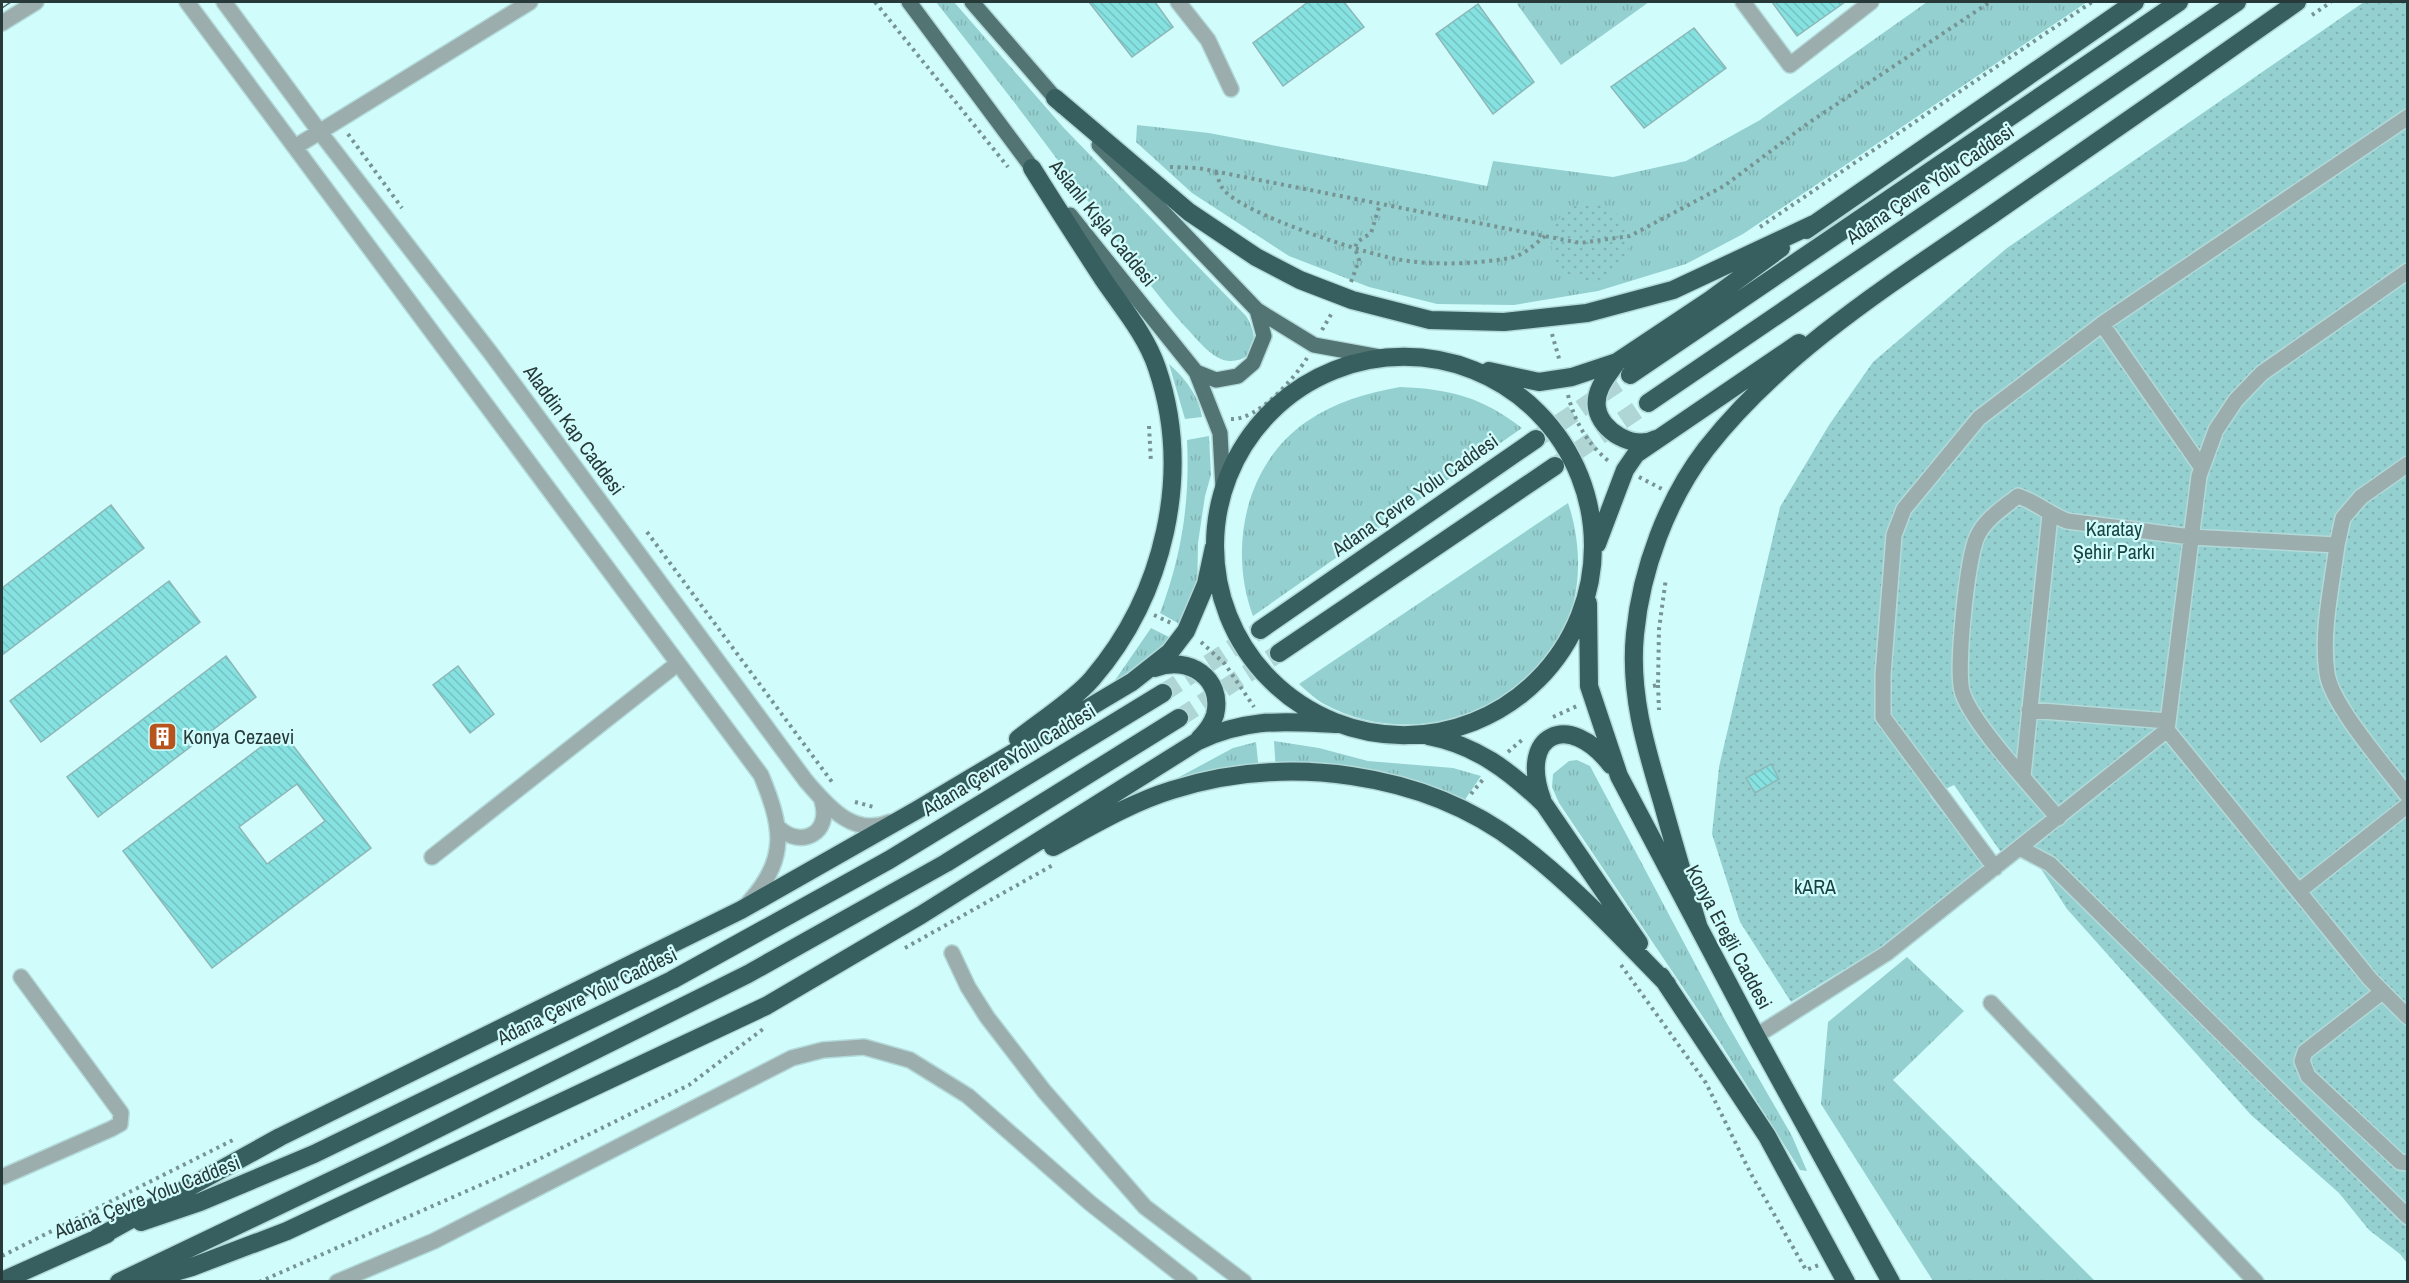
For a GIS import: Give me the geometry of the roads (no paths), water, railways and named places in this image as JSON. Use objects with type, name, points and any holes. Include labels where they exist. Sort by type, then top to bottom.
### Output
[{"type":"highway","points":[[1667,433],[1652,441],[1639,442],[1615,435],[1603,421],[1597,408],[1601,385],[1710,300],[1814,224],[2134,2]]},
{"type":"highway","name":"Adana Çevre Yolu Caddesi","points":[[1624,368],[2179,2]]},
{"type":"highway","name":"Adana Çevre Yolu Caddesi","points":[[1648,403],[2237,2]]},
{"type":"highway","points":[[1423,735],[1468,725],[1509,704],[1544,675],[1570,638],[1587,595],[1594,554],[1625,470],[1636,454],[2174,90],[2297,2]]},
{"type":"highway","points":[[1054,98],[1189,212],[1256,257],[1300,280],[1342,296],[1430,320],[1504,322],[1587,313],[1673,290],[1814,224]]},
{"type":"highway","points":[[964,782],[1091,681],[1131,624],[1152,576],[1167,525],[1172,471],[1169,421],[1157,367],[1136,327],[1032,168]]},
{"type":"highway","points":[[1698,925],[1640,731],[1634,690],[1635,633],[1645,584],[1660,532],[1677,496],[1704,452],[1753,394],[1855,308]]},
{"type":"highway","points":[[97,1238],[280,1137],[741,910],[917,810],[1148,670],[1170,652],[1186,631],[1206,584],[1214,547],[1216,517],[1223,488],[1244,445],[1257,425],[1282,399],[1312,380],[1345,365],[1380,357],[1409,356],[1439,359],[1539,382],[1624,368]]},
{"type":"highway","points":[[1439,359],[1459,364],[1497,381],[1531,405],[1559,436],[1586,493],[1594,554]]},
{"type":"highway","name":"Adana Çevre Yolu Caddesi","points":[[1260,630],[1536,439]]},
{"type":"highway","points":[[1279,653],[1555,466]]},
{"type":"highway","points":[[1214,547],[1223,603],[1249,655],[1267,677],[1289,696],[1339,724]]},
{"type":"highway","name":"Konya Ereğli Caddesi","points":[[1587,595],[1588,686],[1619,776],[1756,1036],[1891,1281]]},
{"type":"highway","points":[[1148,670],[1176,662],[1189,665],[1201,673],[1211,688],[1216,703],[1214,717],[1198,741]]},
{"type":"highway","name":"Adana Çevre Yolu Caddesi","points":[[2,1281],[97,1238],[200,1202],[314,1154],[672,980],[889,860],[1163,693]]},
{"type":"highway","points":[[119,1281],[389,1153],[748,974],[946,863],[1179,718]]},
{"type":"highway","points":[[141,1281],[192,1267],[287,1231],[684,1047],[766,1006],[921,915],[1198,741],[1228,728],[1257,722],[1339,724],[1380,734],[1423,735],[1450,740],[1497,762],[1544,804]]},
{"type":"highway","points":[[1619,776],[1593,744],[1578,735],[1563,733],[1541,747],[1535,763],[1535,780],[1544,804],[1767,1136],[1846,1281]]},
{"type":"highway","points":[[921,915],[1143,801],[1203,782],[1272,773],[1346,775],[1433,797],[1459,808],[1517,842],[1554,872],[1666,984]]},
{"type":"main road","name":"Aslanlı Kışla Caddesi","points":[[909,2],[1032,168],[1196,372],[1220,433],[1223,488]]},
{"type":"main road","points":[[972,2],[1054,98],[1257,310],[1314,345],[1380,357]]},
{"type":"main road","points":[[1196,372],[1216,380],[1238,376],[1253,363],[1264,336],[1257,310]]},
{"type":"street","points":[[2,23],[36,2]]},
{"type":"street","points":[[188,2],[761,775],[778,827],[777,854],[767,882],[741,910]]},
{"type":"street","name":"Aladdin Kap Caddesi","points":[[224,2],[319,131],[490,352],[821,799],[838,817],[880,826],[917,810]]},
{"type":"street","points":[[295,147],[530,2]]},
{"type":"street","points":[[1178,2],[1208,40],[1231,89]]},
{"type":"street","points":[[1743,2],[1790,65],[1871,2]]},
{"type":"street","points":[[1995,868],[1883,717],[1883,675],[1894,535],[1904,509],[1978,418],[2102,324],[2408,117]]},
{"type":"street","points":[[1756,1036],[1887,953],[2058,818],[2167,726],[2202,468],[2216,430],[2236,400],[2262,373],[2408,271]]},
{"type":"street","points":[[2102,324],[2202,468]]},
{"type":"street","points":[[2408,464],[2361,497],[2343,518],[2337,545],[2326,629],[2327,675],[2345,712],[2408,795]]},
{"type":"street","points":[[2058,818],[1972,712],[1962,690],[1964,599],[1976,538],[1989,518],[2018,496],[2033,501],[2050,514],[2067,521],[2191,537],[2337,545]]},
{"type":"street","points":[[2023,776],[2050,514]]},
{"type":"street","points":[[432,857],[677,664]]},
{"type":"street","points":[[2029,710],[2167,726],[2382,992],[2408,1017]]},
{"type":"street","points":[[778,827],[785,834],[795,837],[809,835],[818,830],[825,823],[825,812],[821,799]]},
{"type":"street","points":[[2299,891],[2408,805]]},
{"type":"street","points":[[2020,848],[2050,864],[2408,1217]]},
{"type":"street","points":[[952,953],[968,987],[987,1017],[1044,1090],[1145,1207],[1244,1281]]},
{"type":"street","points":[[2,1177],[120,1124],[121,1113],[21,978]]},
{"type":"street","points":[[2382,992],[2305,1052],[2302,1061],[2308,1076],[2400,1162],[2408,1162]]},
{"type":"street","points":[[1991,1003],[2256,1281]]},
{"type":"street","points":[[337,1281],[434,1241],[792,1058],[824,1050],[864,1047],[910,1060],[968,1096],[1090,1203],[1190,1281]]},
{"type":"tunnel","points":[[1536,439],[1630,375]]},
{"type":"tunnel","points":[[1555,466],[1648,403]]},
{"type":"tunnel","points":[[1163,693],[1260,630]]},
{"type":"tunnel","points":[[1179,718],[1279,653]]},
{"type":"tram line","points":[[2,8],[11,2]]},
{"type":"place","name":"Konya Cezaevi","points":[[162,737]]},
{"type":"park label","name":"Karatay Şehir Parkı","points":[[2114,540]]},
{"type":"park label","name":"kARA","points":[[1815,887]]}]
